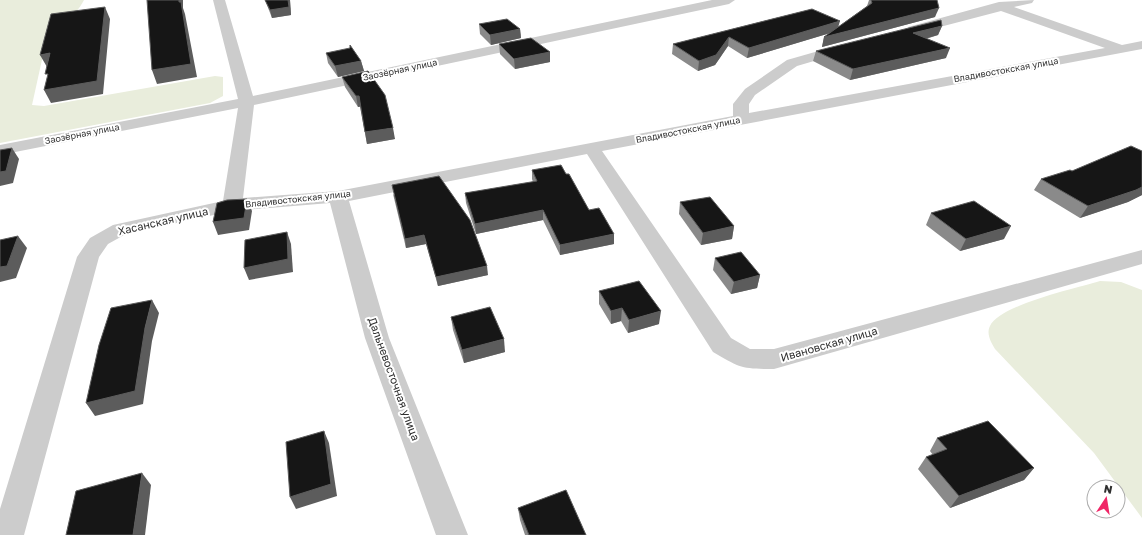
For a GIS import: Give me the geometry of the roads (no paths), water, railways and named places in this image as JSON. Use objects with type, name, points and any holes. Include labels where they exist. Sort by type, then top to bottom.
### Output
[{"type":"street","points":[[220,0],[247,102],[232,205]]},
{"type":"street","name":"Заозёрная улица","points":[[0,150],[247,102],[729,0]]},
{"type":"street","points":[[983,0],[1142,56]]},
{"type":"street","points":[[901,34],[1028,0]]},
{"type":"street","points":[[741,119],[741,104],[750,92],[792,63],[856,45]]},
{"type":"street","name":"Владивостокская улица","points":[[232,205],[338,197],[741,119],[1142,45]]},
{"type":"street","name":"Ивановская улица","points":[[592,149],[722,345],[746,359],[774,359],[1142,257]]},
{"type":"street","name":"Дальневосточная улица","points":[[338,197],[377,338],[452,535]]},
{"type":"street","name":"Хасанская улица","points":[[8,535],[88,257],[95,244],[120,229],[232,205]]}]
